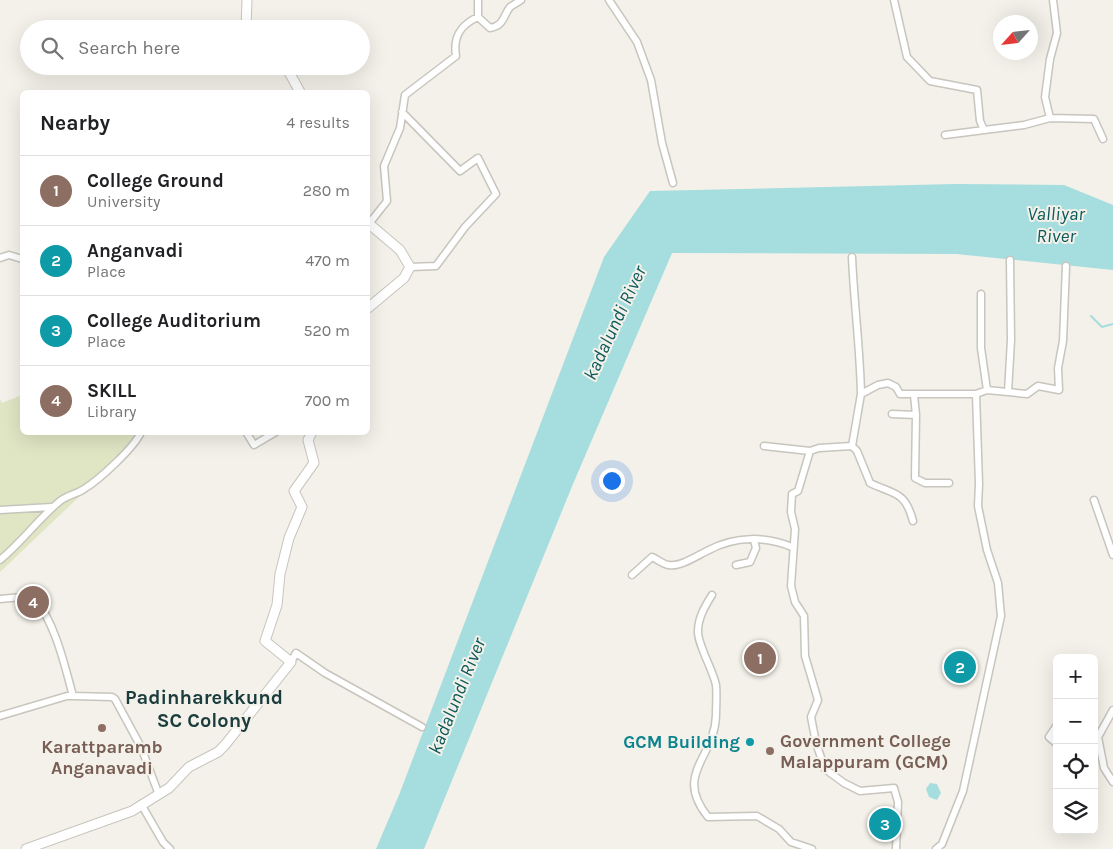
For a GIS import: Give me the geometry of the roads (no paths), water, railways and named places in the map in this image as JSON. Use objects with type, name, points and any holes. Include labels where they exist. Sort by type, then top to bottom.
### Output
[{"type":"main road","points":[[246,20],[247,0]]},
{"type":"main road","points":[[291,75],[299,90]]},
{"type":"main road","points":[[370,226],[400,250],[410,267],[404,278],[370,306]]},
{"type":"main road","points":[[26,849],[132,811],[169,788],[189,767],[218,752],[225,745],[291,662],[265,641],[277,605],[280,574],[289,538],[302,507],[294,491],[314,463],[308,440],[310,435]]},
{"type":"street","points":[[478,0],[478,17],[490,28],[505,20],[510,7],[521,0]]},
{"type":"street","points":[[609,0],[637,42],[651,80],[662,144],[673,183]]},
{"type":"street","points":[[894,0],[907,57],[930,81],[977,90],[980,121],[984,130]]},
{"type":"street","points":[[1050,118],[1045,97],[1050,59],[1057,33],[1054,0]]},
{"type":"street","points":[[370,222],[387,201],[384,166],[400,128],[405,95],[456,56],[454,45],[458,32],[468,22],[478,17]]},
{"type":"street","points":[[402,112],[460,171],[478,158],[496,194],[465,227],[436,266],[410,267]]},
{"type":"street","points":[[945,135],[1024,126],[1050,118],[1094,119],[1103,140]]},
{"type":"street","points":[[0,258],[9,255],[20,258]]},
{"type":"street","points":[[852,257],[855,321],[859,340],[861,394],[852,446]]},
{"type":"street","points":[[1008,392],[1011,340],[1010,260]]},
{"type":"street","points":[[861,394],[878,385],[888,383],[896,387],[900,394],[914,395],[976,394],[987,390],[1027,394],[1038,386],[1056,391],[1059,390],[1058,368],[1063,341],[1066,266]]},
{"type":"street","points":[[982,294],[981,348],[987,390]]},
{"type":"street","points":[[936,849],[942,844],[963,791],[1001,616],[998,583],[980,524],[976,394]]},
{"type":"street","points":[[914,395],[916,415],[915,478],[925,483],[949,482]]},
{"type":"street","points":[[892,414],[916,415]]},
{"type":"street","points":[[0,560],[16,547],[21,538],[63,498],[84,490],[96,480],[132,447],[139,435]]},
{"type":"street","points":[[248,435],[254,444],[270,435]]},
{"type":"street","points":[[764,446],[810,452],[819,448],[852,446],[857,451],[870,483],[904,498],[909,506],[913,520]]},
{"type":"street","points":[[810,452],[803,480],[798,491],[792,494],[791,512],[795,529],[792,547],[791,586],[795,602],[804,616],[806,656],[818,700],[811,717],[816,743],[825,769],[860,791],[894,788],[898,802],[896,849]]},
{"type":"street","points":[[1094,500],[1113,555]]},
{"type":"street","points":[[0,510],[53,506],[52,508]]},
{"type":"street","points":[[632,575],[652,556],[666,565],[675,565],[740,539],[777,541],[792,547]]},
{"type":"street","points":[[736,565],[750,562],[756,548],[754,540]]},
{"type":"street","points":[[712,595],[703,608],[698,632],[716,685],[715,733],[702,757],[692,784],[697,803],[708,817],[757,816],[779,829],[791,842],[812,849]]},
{"type":"street","points":[[0,599],[33,596],[40,604],[51,627],[73,696]]},
{"type":"street","points":[[291,662],[296,653],[325,673],[422,727]]},
{"type":"street","points":[[0,716],[67,696],[112,697],[141,747],[159,795]]},
{"type":"street","points":[[1098,734],[1113,710]]},
{"type":"street","points":[[1053,731],[1049,737],[1053,740]]},
{"type":"street","points":[[1098,744],[1104,768],[1113,782]]},
{"type":"street","points":[[141,804],[163,842],[170,849]]},
{"type":"water","name":"Valliyar River","points":[[956,184],[1064,185],[1113,205],[1113,270],[956,254],[672,253],[573,484],[424,849],[376,849],[399,795],[604,257],[650,191]]},
{"type":"water","points":[[930,783],[937,784],[941,793],[937,800],[929,797],[926,789]]},
{"type":"waterway","points":[[1091,316],[1102,327],[1113,324]]},
{"type":"place","name":"SKILL","points":[[33,602]]},
{"type":"place","name":"College Ground","points":[[760,658]]},
{"type":"place","name":"Anganvadi","points":[[960,667]]},
{"type":"place","name":"Karattparamb Anganavadi","points":[[102,728]]},
{"type":"place","name":"GCM Building","points":[[750,742]]},
{"type":"place","name":"Government College Malappuram (GCM)","points":[[770,751]]},
{"type":"place","name":"College Auditorium","points":[[885,824]]},
{"type":"district","name":"Padinharekkund SC Colony","points":[[204,708]]},
{"type":"water label","name":"kadalundi River","points":[[615,323]]},
{"type":"water label","name":"kadalundi River","points":[[457,696]]}]
